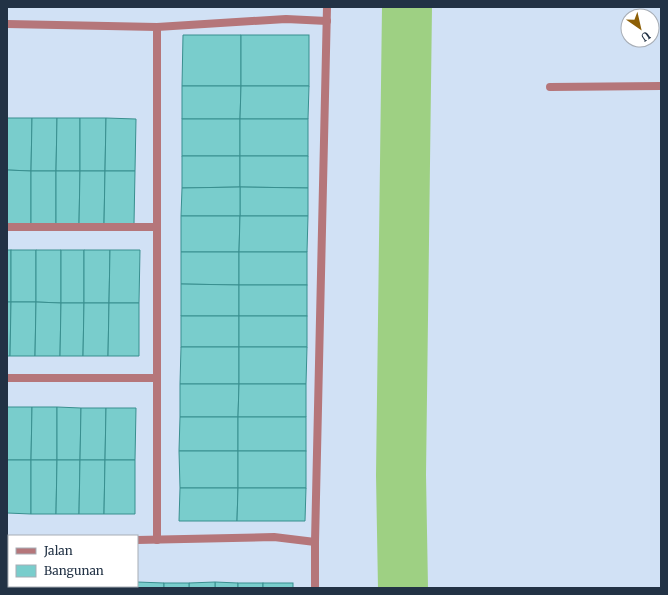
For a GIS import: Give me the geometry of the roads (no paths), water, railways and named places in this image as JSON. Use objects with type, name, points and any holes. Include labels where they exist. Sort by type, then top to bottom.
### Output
[{"type":"street","points":[[315,588],[327,7]]},
{"type":"street","points":[[7,24],[157,27],[286,19],[327,21]]},
{"type":"street","points":[[156,540],[157,27]]},
{"type":"street","points":[[550,87],[661,86]]},
{"type":"street","points":[[7,227],[157,227]]},
{"type":"street","points":[[7,378],[157,378]]},
{"type":"street","points":[[138,540],[274,537],[315,542]]},
{"type":"waterway","points":[[403,588],[401,475],[407,7]]}]
